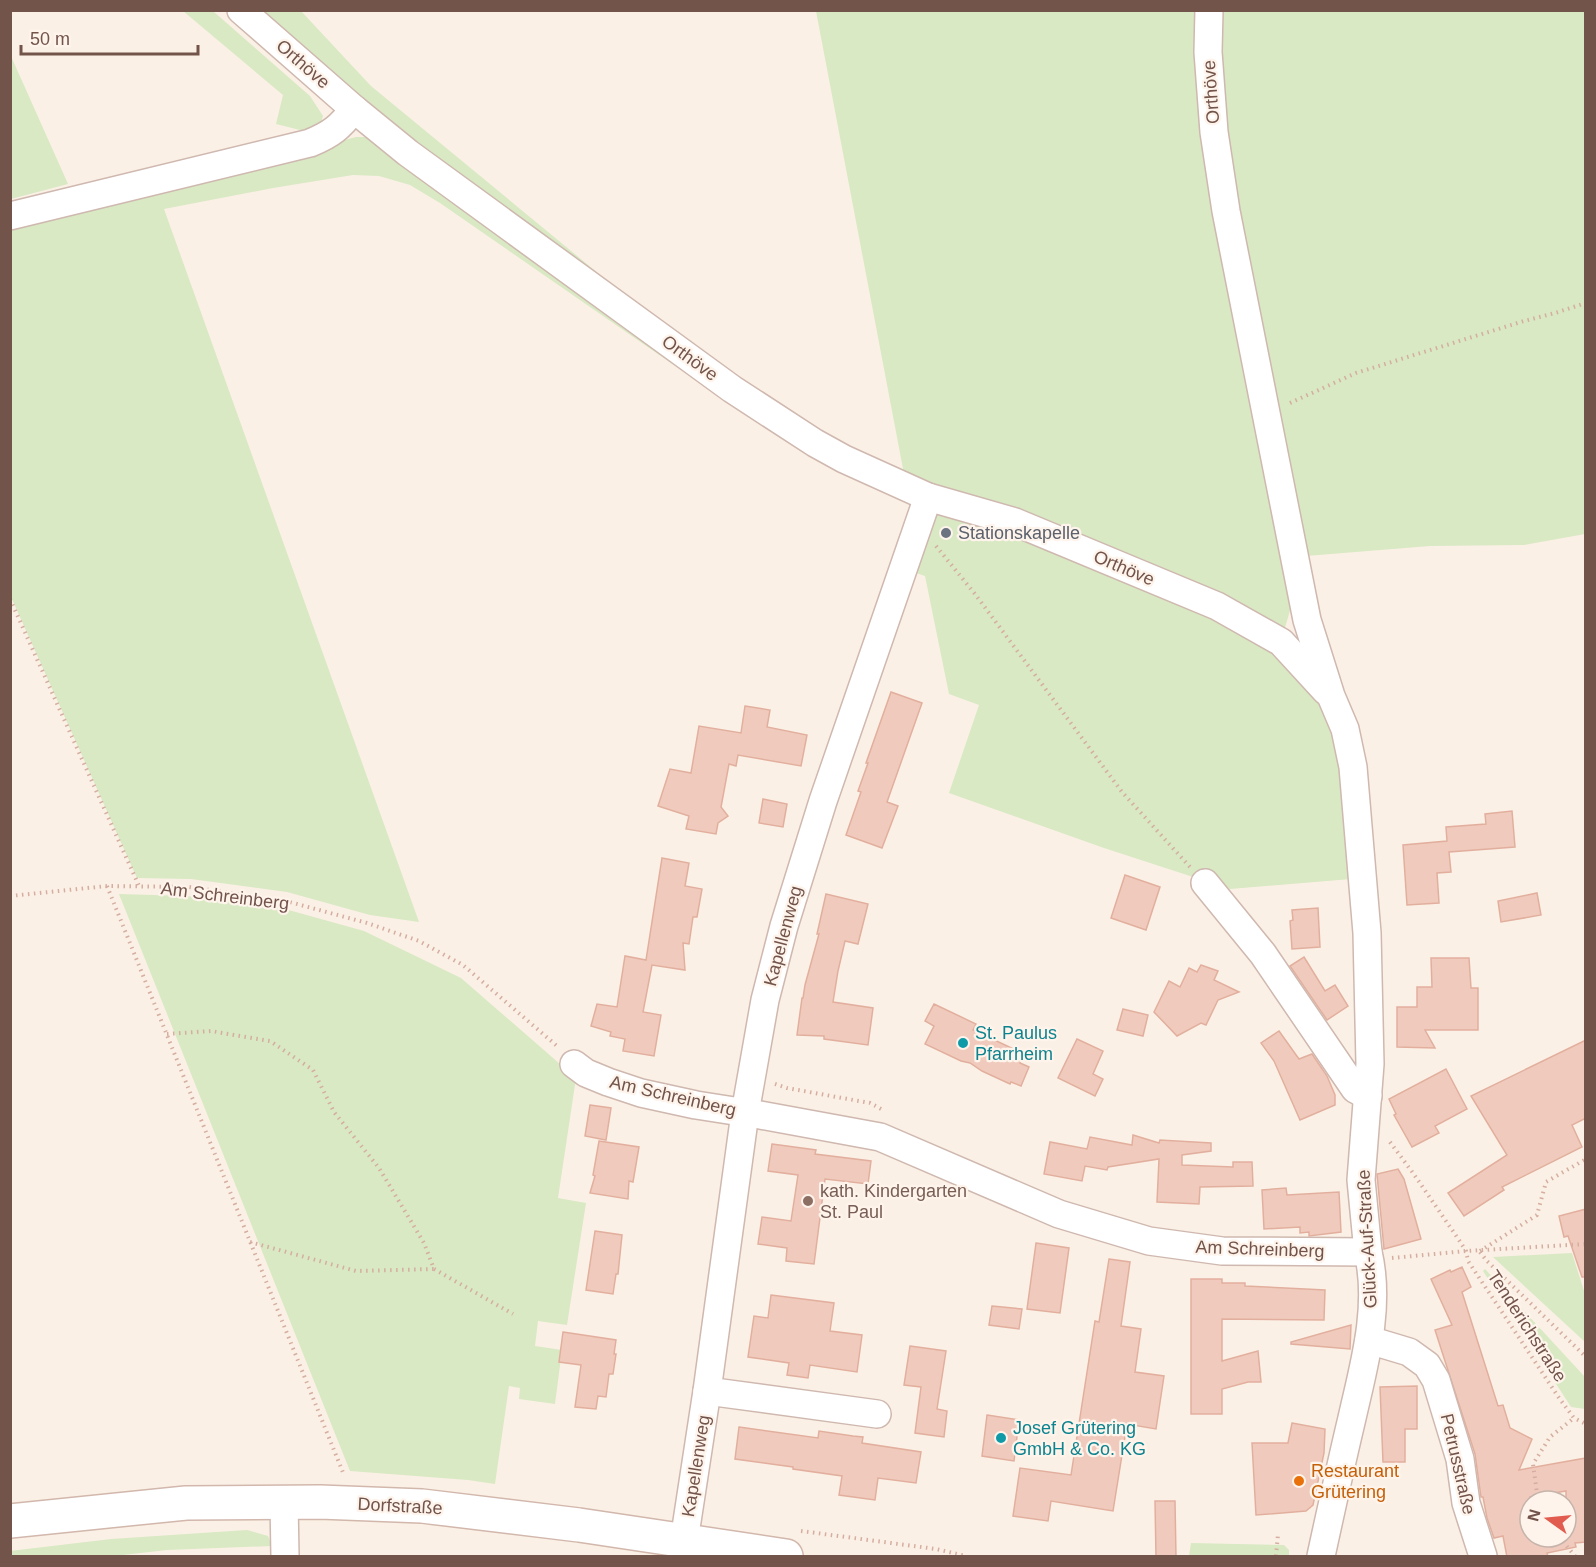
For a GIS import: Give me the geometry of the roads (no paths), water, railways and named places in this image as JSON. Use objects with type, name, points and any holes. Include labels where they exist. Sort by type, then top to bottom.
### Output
[{"type":"street","name":"Orthöve","points":[[241,10],[408,153],[732,389],[787,425],[834,454],[928,497],[1015,522],[1217,606],[1281,642],[1331,696]]},
{"type":"street","name":"Orthöve","points":[[1209,10],[1208,52],[1214,132],[1226,211],[1307,620],[1331,696]]},
{"type":"street","points":[[10,216],[310,143],[340,127],[354,109]]},
{"type":"street","name":"Kapellenweg","points":[[684,1541],[745,1113],[765,1000],[784,926],[822,801],[928,497]]},
{"type":"street","name":"Glück-Auf-Straße","points":[[1321,1557],[1369,1340],[1373,1303],[1360,1180],[1370,1064],[1367,933],[1353,766],[1345,729],[1331,696]]},
{"type":"street","points":[[1205,883],[1263,954],[1355,1089],[1368,1096]]},
{"type":"street","name":"Am Schreinberg","points":[[574,1064],[586,1073],[641,1093],[696,1105],[880,1137],[1059,1214],[1149,1241],[1222,1251],[1369,1257]]},
{"type":"street","name":"Petrusstraße","points":[[1369,1340],[1409,1353],[1427,1365],[1436,1380],[1460,1459],[1466,1503],[1483,1557]]},
{"type":"street","name":"Kapellenweg","points":[[707,1391],[877,1414]]},
{"type":"street","points":[[284,1502],[285,1557]]},
{"type":"street","name":"Dorfstraße","points":[[10,1521],[186,1503],[354,1503],[470,1511],[684,1541],[790,1543]]},
{"type":"place","name":"Stationskapelle","points":[[946,533]]},
{"type":"place","name":"St. Paulus Pfarrheim","points":[[963,1043]]},
{"type":"place","name":"kath. Kindergarten St. Paul","points":[[808,1201]]},
{"type":"place","name":"Josef Grütering GmbH & Co. KG","points":[[1001,1438]]},
{"type":"place","name":"Restaurant Grütering","points":[[1299,1481]]}]
